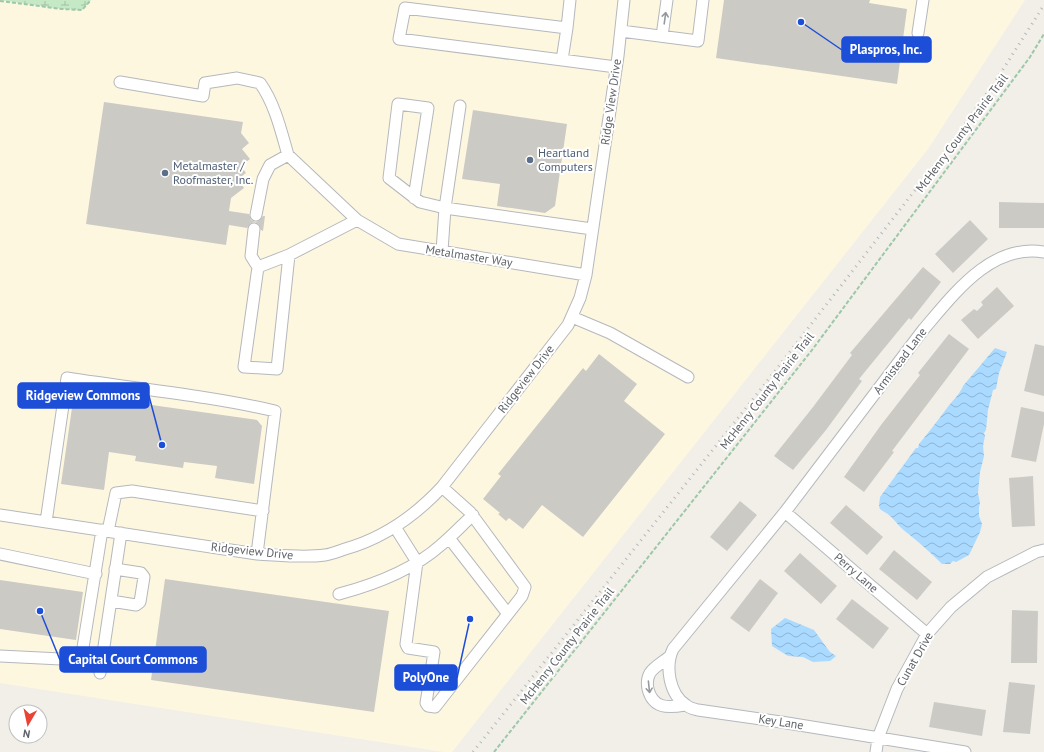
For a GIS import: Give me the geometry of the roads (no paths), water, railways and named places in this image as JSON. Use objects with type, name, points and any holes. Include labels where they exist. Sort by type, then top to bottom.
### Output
[{"type":"street","points":[[562,60],[570,0]]},
{"type":"street","name":"Ridge View Drive","points":[[586,275],[621,31],[624,0]]},
{"type":"street","points":[[662,36],[667,0]]},
{"type":"street","points":[[621,31],[698,41],[703,0]]},
{"type":"street","points":[[918,33],[923,0]]},
{"type":"street","points":[[567,28],[406,8],[399,39],[616,67]]},
{"type":"street","points":[[120,82],[203,96],[205,83],[237,78],[260,83],[266,91],[280,126],[288,155],[270,165],[263,179],[256,215]]},
{"type":"street","points":[[414,198],[428,108],[398,104],[389,178],[414,198],[420,202],[446,208],[592,230]]},
{"type":"street","points":[[442,252],[446,208],[460,106]]},
{"type":"street","name":"Metalmaster Way","points":[[288,155],[357,220],[398,244],[586,275]]},
{"type":"street","points":[[258,267],[289,255],[357,220]]},
{"type":"street","points":[[254,229],[252,256],[258,267],[244,367],[277,369],[289,255]]},
{"type":"street","name":"Armistead Lane","points":[[785,512],[923,330],[964,284],[984,267],[1007,255],[1026,250],[1044,252]]},
{"type":"street","name":"Ridgeview Drive","points":[[0,515],[257,554],[290,556],[325,555],[363,544],[396,527],[427,503],[442,487],[568,325],[580,298],[586,275]]},
{"type":"street","points":[[572,317],[610,333],[688,378]]},
{"type":"street","points":[[46,522],[67,378],[242,403],[275,411],[257,554]]},
{"type":"street","points":[[396,527],[417,562],[406,644],[408,648],[434,652],[426,703],[428,706],[435,707],[522,596],[525,587],[473,516],[442,487]]},
{"type":"street","points":[[0,656],[82,660],[96,574],[105,531],[116,493],[132,491],[263,510]]},
{"type":"street","name":"Perry Lane","points":[[785,512],[927,634]]},
{"type":"street","name":"Key Lane","points":[[785,512],[672,649],[669,657],[650,674],[647,686],[653,700],[665,707],[685,705],[698,710],[965,752]]},
{"type":"street","points":[[338,594],[375,583],[417,562],[440,546],[473,516]]},
{"type":"street","points":[[100,673],[121,533]]},
{"type":"street","points":[[449,538],[508,614]]},
{"type":"street","name":"Cunat Drive","points":[[876,752],[878,738],[897,689],[927,634],[951,607],[987,577],[1036,552],[1044,550]]},
{"type":"street","points":[[0,554],[96,574]]},
{"type":"street","points":[[110,601],[136,605],[140,602],[144,577],[141,573],[115,569]]},
{"type":"street","points":[[669,657],[670,680],[676,694],[685,705]]},
{"type":"water","points":[[995,348],[1007,352],[999,373],[996,389],[993,390],[988,410],[986,430],[984,433],[984,456],[980,472],[978,493],[980,503],[979,516],[982,524],[980,532],[969,555],[956,562],[953,561],[950,564],[942,564],[889,515],[879,508],[880,497],[916,448],[918,448],[919,444],[958,395],[963,386]]},
{"type":"water","points":[[785,618],[814,630],[830,652],[836,656],[830,661],[813,662],[803,657],[788,656],[772,646],[771,629]]},
{"type":"railway","points":[[473,752],[761,389],[950,145],[995,82],[1044,5]]},
{"type":"place","name":"Plaspros, Inc.","points":[[801,22]]},
{"type":"place","name":"Heartland Computers","points":[[530,160]]},
{"type":"place","name":"Metalmaster / Roofmaster, Inc.","points":[[165,173]]},
{"type":"place","name":"Ridgeview Commons","points":[[162,445]]},
{"type":"place","name":"Capital Court Commons","points":[[40,611]]},
{"type":"place","name":"PolyOne","points":[[470,619]]}]
